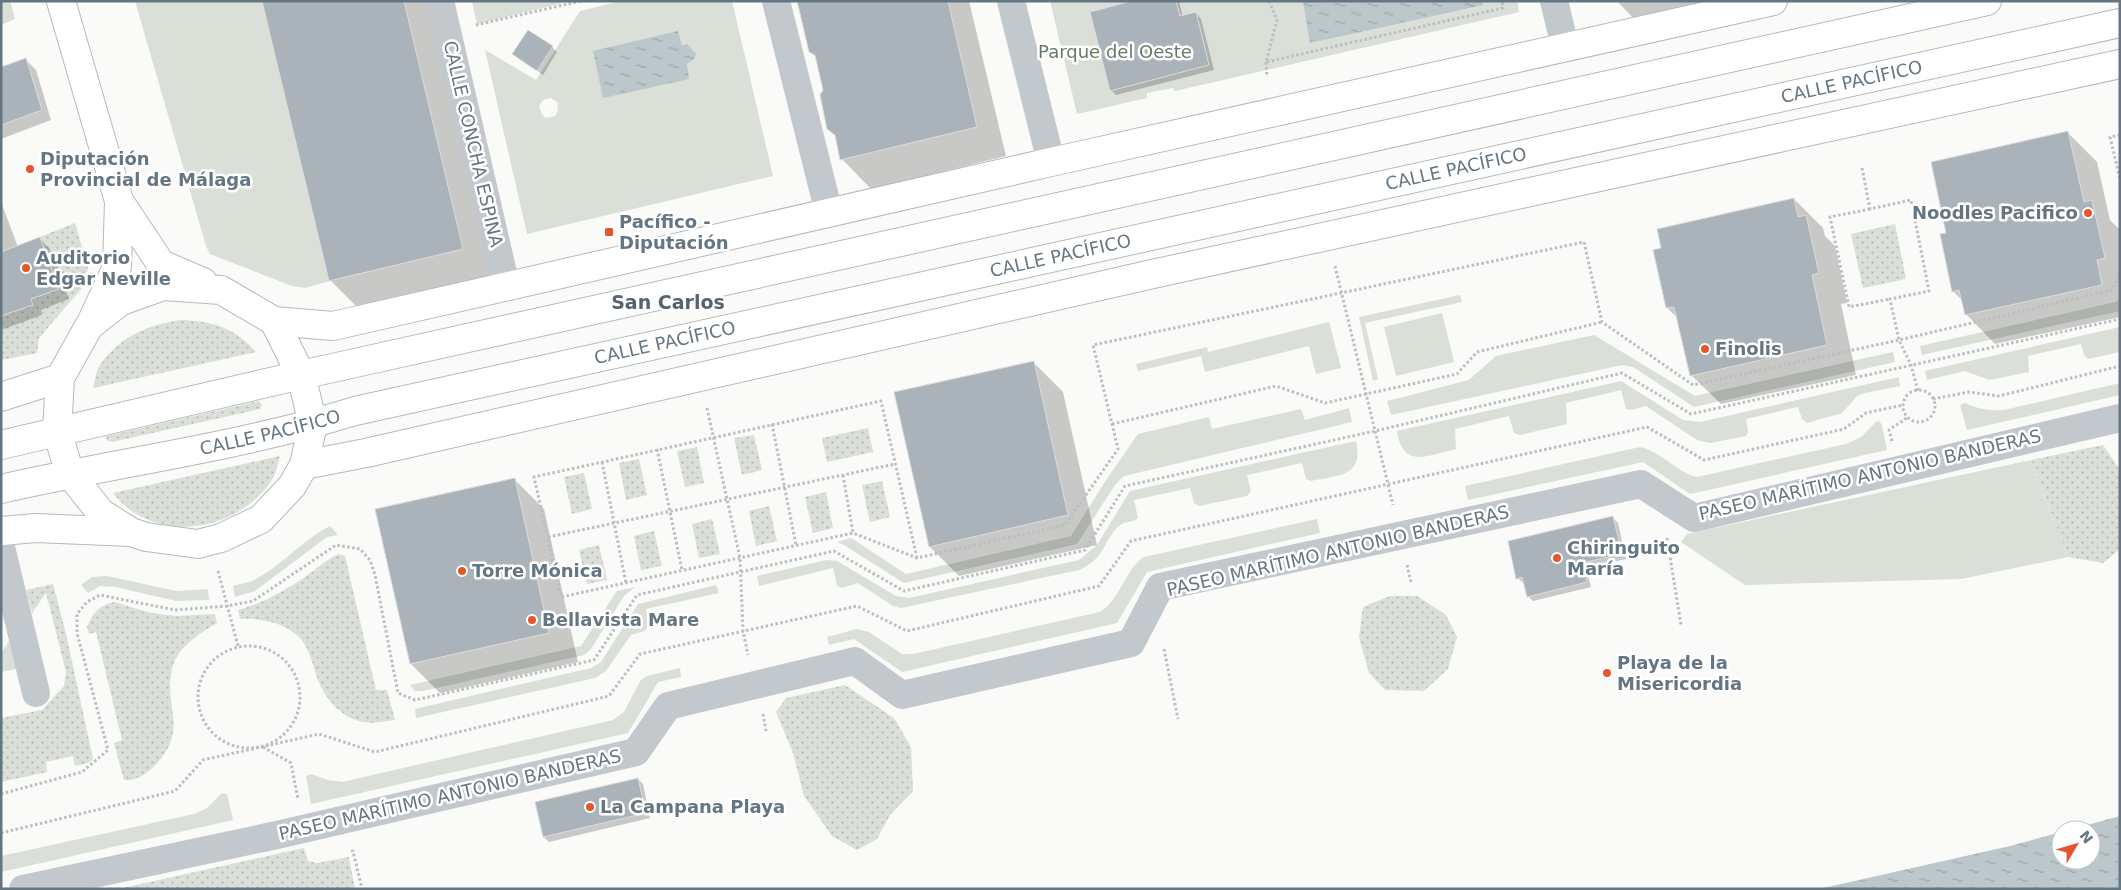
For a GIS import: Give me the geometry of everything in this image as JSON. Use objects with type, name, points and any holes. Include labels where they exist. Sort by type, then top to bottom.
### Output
[{"type":"main road","points":[[61,1],[119,201],[161,264],[221,290],[274,321],[333,326],[1565,46],[1774,1]]},
{"type":"main road","points":[[1,445],[301,375],[1987,1]]},
{"type":"main road","name":"CALLE PACÍFICO","points":[[1,489],[314,424],[355,412],[2120,23]]},
{"type":"main road","points":[[304,465],[376,451],[1327,236],[2120,64]]},
{"type":"main road","points":[[119,201],[117,267],[89,326],[60,378],[57,431],[70,474],[101,513],[132,532],[146,537],[198,544],[221,538],[261,519],[292,486],[304,465],[314,424],[301,375],[274,321]]},
{"type":"main road","points":[[89,326],[121,301],[163,286],[221,290]]},
{"type":"main road","points":[[1,396],[60,378]]},
{"type":"main road","points":[[1,531],[36,528],[132,532]]},
{"type":"street","name":"CALLE CONCHA ESPINA","points":[[440,1],[506,286]]},
{"type":"street","points":[[776,1],[829,213]]},
{"type":"street","points":[[1011,1],[1051,162]]},
{"type":"street","points":[[1554,1],[1565,46]]},
{"type":"street","name":"PASEO MARÍTIMO ANTONIO BANDERAS","points":[[23,889],[277,835],[636,752],[668,706],[855,662],[902,695],[1132,643],[1160,587],[1641,484],[1694,518],[2120,418]]},
{"type":"street","points":[[1,547],[36,693]]},
{"type":"path","points":[[448,38],[480,23],[581,1]]},
{"type":"path","points":[[1267,77],[1266,62],[1277,20],[1269,1]]},
{"type":"path","points":[[1266,62],[1503,8],[1502,1]]},
{"type":"path","points":[[2120,135],[2110,137],[2120,179]]},
{"type":"path","points":[[1862,168],[1870,209]]},
{"type":"path","points":[[1911,200],[1930,291],[1849,307],[1830,217],[1870,209],[1911,200]]},
{"type":"path","points":[[1327,236],[1411,582]]},
{"type":"path","points":[[917,558],[881,401],[534,477],[561,597],[853,533],[917,558],[1065,525],[1118,449],[1093,346],[1584,242],[1602,322],[1694,386],[2112,290],[2120,273]]},
{"type":"path","points":[[1890,299],[1899,340],[1911,364],[1918,390]]},
{"type":"path","points":[[1,794],[82,772],[108,750],[77,632],[77,614],[87,602],[100,595],[175,610],[227,606],[253,601],[336,545],[360,549],[370,560],[375,575],[398,693],[415,700],[594,660],[637,595],[834,551],[904,591],[1084,550],[1124,486],[1374,431],[1622,372],[1691,414],[2120,319]]},
{"type":"path","points":[[1112,424],[1276,386],[1325,404],[1457,374],[1477,352],[1602,322]]},
{"type":"path","points":[[1933,399],[1969,392],[1999,396],[2120,366]]},
{"type":"path","points":[[1918,390],[1927,392],[1933,399],[1934,412],[1925,421],[1913,421],[1904,412],[1906,398],[1911,393],[1918,390]]},
{"type":"path","points":[[1,832],[175,791],[203,760],[319,734],[375,752],[609,696],[640,654],[742,631],[857,606],[907,631],[1099,586],[1132,542],[1647,427],[1704,460],[1844,429],[1866,413],[1904,405]]},
{"type":"path","points":[[772,424],[796,545]]},
{"type":"path","points":[[712,437],[740,558],[742,571],[742,631],[766,731]]},
{"type":"path","points":[[657,449],[682,570]]},
{"type":"path","points":[[602,462],[626,583]]},
{"type":"path","points":[[548,537],[895,464]]},
{"type":"path","points":[[843,475],[853,533]]},
{"type":"path","points":[[1680,509],[1666,531],[1681,625]]},
{"type":"path","points":[[211,541],[238,646]]},
{"type":"path","points":[[1140,626],[1162,635],[1178,719]]},
{"type":"path","points":[[238,646],[255,646],[269,649],[291,667],[297,680],[300,700],[295,721],[287,732],[276,741],[263,747],[246,748],[230,745],[216,736],[204,723],[198,707],[197,690],[202,674],[212,660],[225,651],[238,646]]},
{"type":"green space","points":[[1,1],[10,1],[15,19],[1,25]]},
{"type":"green space","points":[[135,1],[262,1],[329,281],[305,288],[292,286],[210,254],[206,246]]},
{"type":"green space","points":[[571,1],[477,24],[472,2]]},
{"type":"green space","points":[[621,1],[732,1],[773,176],[527,234],[485,50],[536,80],[580,11]],"holes":[[[551,98],[557,102],[558,111],[555,116],[546,118],[542,115],[539,106],[543,100]]]},
{"type":"green space","name":"Parque del Oeste","points":[[1050,1],[1517,1],[1519,12],[1175,91],[1173,88],[1147,93],[1147,98],[1077,114]]},
{"type":"green space","points":[[75,223],[88,268],[82,288],[39,338],[37,353],[1,360],[1,316],[32,305],[31,299],[59,289],[40,237]]},
{"type":"green space","points":[[1895,224],[1906,279],[1863,288],[1851,234]]},
{"type":"green space","points":[[1460,295],[1462,302],[1365,323],[1378,379],[1373,381],[1359,317]]},
{"type":"green space","points":[[2120,298],[2120,311],[1922,355],[1920,346],[2107,304],[2118,301]]},
{"type":"green space","points":[[1442,313],[1454,362],[1396,376],[1384,327]]},
{"type":"green space","points":[[181,320],[203,322],[222,327],[248,343],[256,352],[93,388],[100,365],[126,339],[157,325]]},
{"type":"green space","points":[[1329,322],[1341,368],[1316,374],[1309,346],[1205,372],[1201,356],[1138,371],[1136,364],[1207,347],[1208,352]]},
{"type":"green space","points":[[2120,327],[2120,352],[2088,359],[2084,355],[2081,344],[2028,356],[2029,372],[1989,380],[1965,371],[1927,380],[1925,371]]},
{"type":"green space","points":[[1594,335],[1695,396],[1893,352],[1895,362],[1694,407],[1633,367],[1622,365],[1391,415],[1387,401],[1469,380],[1496,356]]},
{"type":"green space","points":[[1899,377],[1900,386],[1857,396],[1842,413],[1807,423],[1802,419],[1798,407],[1746,419],[1748,432],[1746,436],[1710,443],[1697,440],[1646,406],[1631,410],[1626,409],[1621,390],[1566,403],[1567,424],[1520,435],[1514,433],[1509,416],[1455,429],[1456,449],[1427,456],[1418,457],[1405,451],[1400,443],[1397,431],[1621,381],[1683,420],[1700,422]]},
{"type":"green space","points":[[2120,383],[2120,395],[1967,430],[1960,405],[1965,403],[1984,409],[2004,410]]},
{"type":"green space","points":[[259,401],[262,405],[260,409],[112,442],[106,440],[107,436]]},
{"type":"green space","points":[[1349,408],[1352,422],[1124,476],[1115,485],[1077,544],[904,583],[837,542],[851,538],[906,574],[1071,536],[1138,434],[1209,417],[1212,429],[1301,409],[1305,420]]},
{"type":"green space","points":[[1879,421],[1882,425],[1887,450],[1690,494],[1643,462],[1468,500],[1465,486],[1640,447],[1655,453],[1682,471],[1697,477],[1846,444],[1861,437]]},
{"type":"green space","points":[[868,428],[873,452],[827,462],[822,438]]},
{"type":"green space","points":[[754,435],[762,470],[742,475],[734,438]]},
{"type":"green space","points":[[1356,441],[1358,453],[1356,462],[1353,468],[1340,475],[1311,481],[1306,479],[1302,463],[1247,475],[1251,491],[1247,496],[1199,506],[1194,503],[1190,488],[1134,500],[1138,518],[1119,526],[1099,555],[1079,570],[901,608],[893,606],[858,583],[842,588],[837,586],[833,568],[759,586],[757,576],[827,560],[837,561],[896,596],[909,598],[1079,560],[1097,545],[1130,491]]},
{"type":"green space","points":[[2103,445],[2120,470],[2120,549],[2103,563],[2068,557],[2031,460]]},
{"type":"green space","points":[[697,447],[704,483],[685,487],[677,451]]},
{"type":"green space","points":[[280,456],[273,478],[258,497],[239,511],[218,521],[196,526],[173,526],[151,521],[130,510],[113,493]]},
{"type":"green space","points":[[639,459],[647,495],[626,500],[619,463]]},
{"type":"green space","points":[[2031,460],[2068,557],[1961,579],[1745,585],[1681,542],[1687,534]]},
{"type":"green space","points":[[584,473],[592,509],[572,514],[564,477]]},
{"type":"green space","points":[[882,481],[890,517],[870,522],[862,485]]},
{"type":"green space","points":[[826,492],[833,528],[813,533],[805,497]]},
{"type":"green space","points":[[769,506],[777,541],[756,546],[749,511]]},
{"type":"green space","points":[[712,519],[720,554],[699,558],[692,524]]},
{"type":"green space","points":[[1317,519],[1320,533],[1147,572],[1117,623],[902,672],[854,639],[829,645],[827,637],[857,629],[869,632],[902,654],[913,654],[1100,612],[1113,599],[1132,569],[1144,557]]},
{"type":"green space","points":[[330,526],[338,535],[327,537],[255,591],[235,597],[233,586],[252,581],[263,575]]},
{"type":"green space","points":[[654,531],[662,566],[641,570],[634,536]]},
{"type":"green space","points":[[599,545],[607,580],[587,584],[579,550]]},
{"type":"green space","points":[[339,554],[345,556],[376,690],[387,690],[395,720],[368,723],[348,717],[329,700],[324,692],[308,650],[298,636],[278,624],[255,619],[240,619],[238,610],[257,604],[284,590]]},
{"type":"green space","points":[[107,576],[176,591],[208,589],[209,600],[176,601],[116,587],[100,586],[88,593],[81,585],[92,577]]},
{"type":"green space","points":[[53,584],[66,634],[93,759],[88,763],[75,766],[73,756],[46,762],[47,772],[1,782],[1,718],[42,710],[64,686],[66,672],[46,593],[32,613],[26,590]]},
{"type":"green space","points":[[716,585],[719,593],[646,609],[648,626],[645,631],[631,635],[606,671],[595,678],[416,718],[415,709],[591,668],[601,662],[638,604]]},
{"type":"green space","points":[[635,587],[624,596],[591,649],[584,655],[423,691],[415,691],[410,685],[581,646],[617,591]]},
{"type":"green space","points":[[1390,596],[1417,596],[1446,615],[1457,637],[1448,669],[1424,691],[1385,690],[1369,673],[1359,637],[1363,607]]},
{"type":"green space","points":[[114,602],[151,613],[177,616],[215,614],[217,623],[185,646],[173,665],[170,694],[173,730],[170,743],[164,755],[145,774],[139,778],[128,780],[124,780],[114,743],[122,740],[96,632],[89,634],[87,627],[97,610],[104,605]]},
{"type":"green space","points":[[9,641],[17,669],[1,672],[1,653]]},
{"type":"green space","points":[[680,668],[681,677],[658,682],[628,733],[311,804],[306,776],[311,774],[328,780],[342,782],[613,720],[624,712],[640,681],[647,676]]},
{"type":"green space","points":[[845,685],[894,718],[911,747],[913,791],[890,815],[877,839],[857,850],[832,836],[804,796],[793,753],[776,712],[786,698]]},
{"type":"green space","points":[[222,793],[227,794],[233,820],[1,872],[1,856],[194,814],[207,808]]},
{"type":"green space","points":[[304,848],[308,861],[317,863],[349,857],[355,889],[118,889]]},
{"type":"water","points":[[1303,1],[1482,1],[1483,5],[1310,43]]},
{"type":"water","points":[[678,31],[682,46],[687,44],[696,54],[694,59],[687,64],[689,79],[603,98],[593,51]]},
{"type":"water","points":[[2120,816],[2120,889],[1819,889],[2010,846],[2051,835],[2051,870],[2101,870],[2101,821]]},
{"type":"building","points":[[262,1],[404,1],[463,249],[329,281]]},
{"type":"building","points":[[797,1],[948,1],[977,127],[840,160],[835,135],[827,129],[820,95],[823,90],[815,55],[809,52]]},
{"type":"building","points":[[1132,1],[1176,1],[1180,16],[1196,12],[1209,65],[1110,91],[1090,12]]},
{"type":"building","points":[[528,30],[553,46],[537,71],[512,54]]},
{"type":"building","points":[[26,58],[42,110],[1,125],[1,67]]},
{"type":"building","points":[[2068,131],[2084,202],[2092,200],[2105,258],[2097,260],[2102,285],[1965,315],[1959,290],[1952,292],[1940,234],[1946,233],[1931,162]]},
{"type":"building","points":[[1794,198],[1798,217],[1806,215],[1819,273],[1812,275],[1827,345],[1690,376],[1674,307],[1666,308],[1653,250],[1661,248],[1657,229]]},
{"type":"building","name":"Auditorio Edgar Neville","points":[[40,237],[59,289],[31,299],[33,305],[1,316],[1,252]]},
{"type":"building","points":[[1034,361],[1068,515],[929,547],[894,392]]},
{"type":"building","name":"Torre Mónica","points":[[515,478],[549,633],[410,664],[375,509]]},
{"type":"building","name":"Chiringuito María","points":[[1613,516],[1622,554],[1582,563],[1587,582],[1527,597],[1522,577],[1516,579],[1508,541]]},
{"type":"building","name":"La Campana Playa","points":[[638,778],[646,813],[543,837],[535,802]]},
{"type":"place","name":"Diputación Provincial de Málaga","points":[[30,169]]},
{"type":"place","name":"Noodles Pacifico","points":[[2088,213]]},
{"type":"place","name":"Pacífico - Diputación","points":[[609,232]]},
{"type":"place","name":"Auditorio Edgar Neville","points":[[26,268]]},
{"type":"place","name":"Finolis","points":[[1705,349]]},
{"type":"place","name":"Chiringuito María","points":[[1557,558]]},
{"type":"place","name":"Torre Mónica","points":[[462,571]]},
{"type":"place","name":"Bellavista Mare","points":[[532,620]]},
{"type":"place","name":"Playa de la Misericordia","points":[[1607,673]]},
{"type":"place","name":"La Campana Playa","points":[[590,807]]},
{"type":"district","name":"San Carlos","points":[[668,302]]}]
